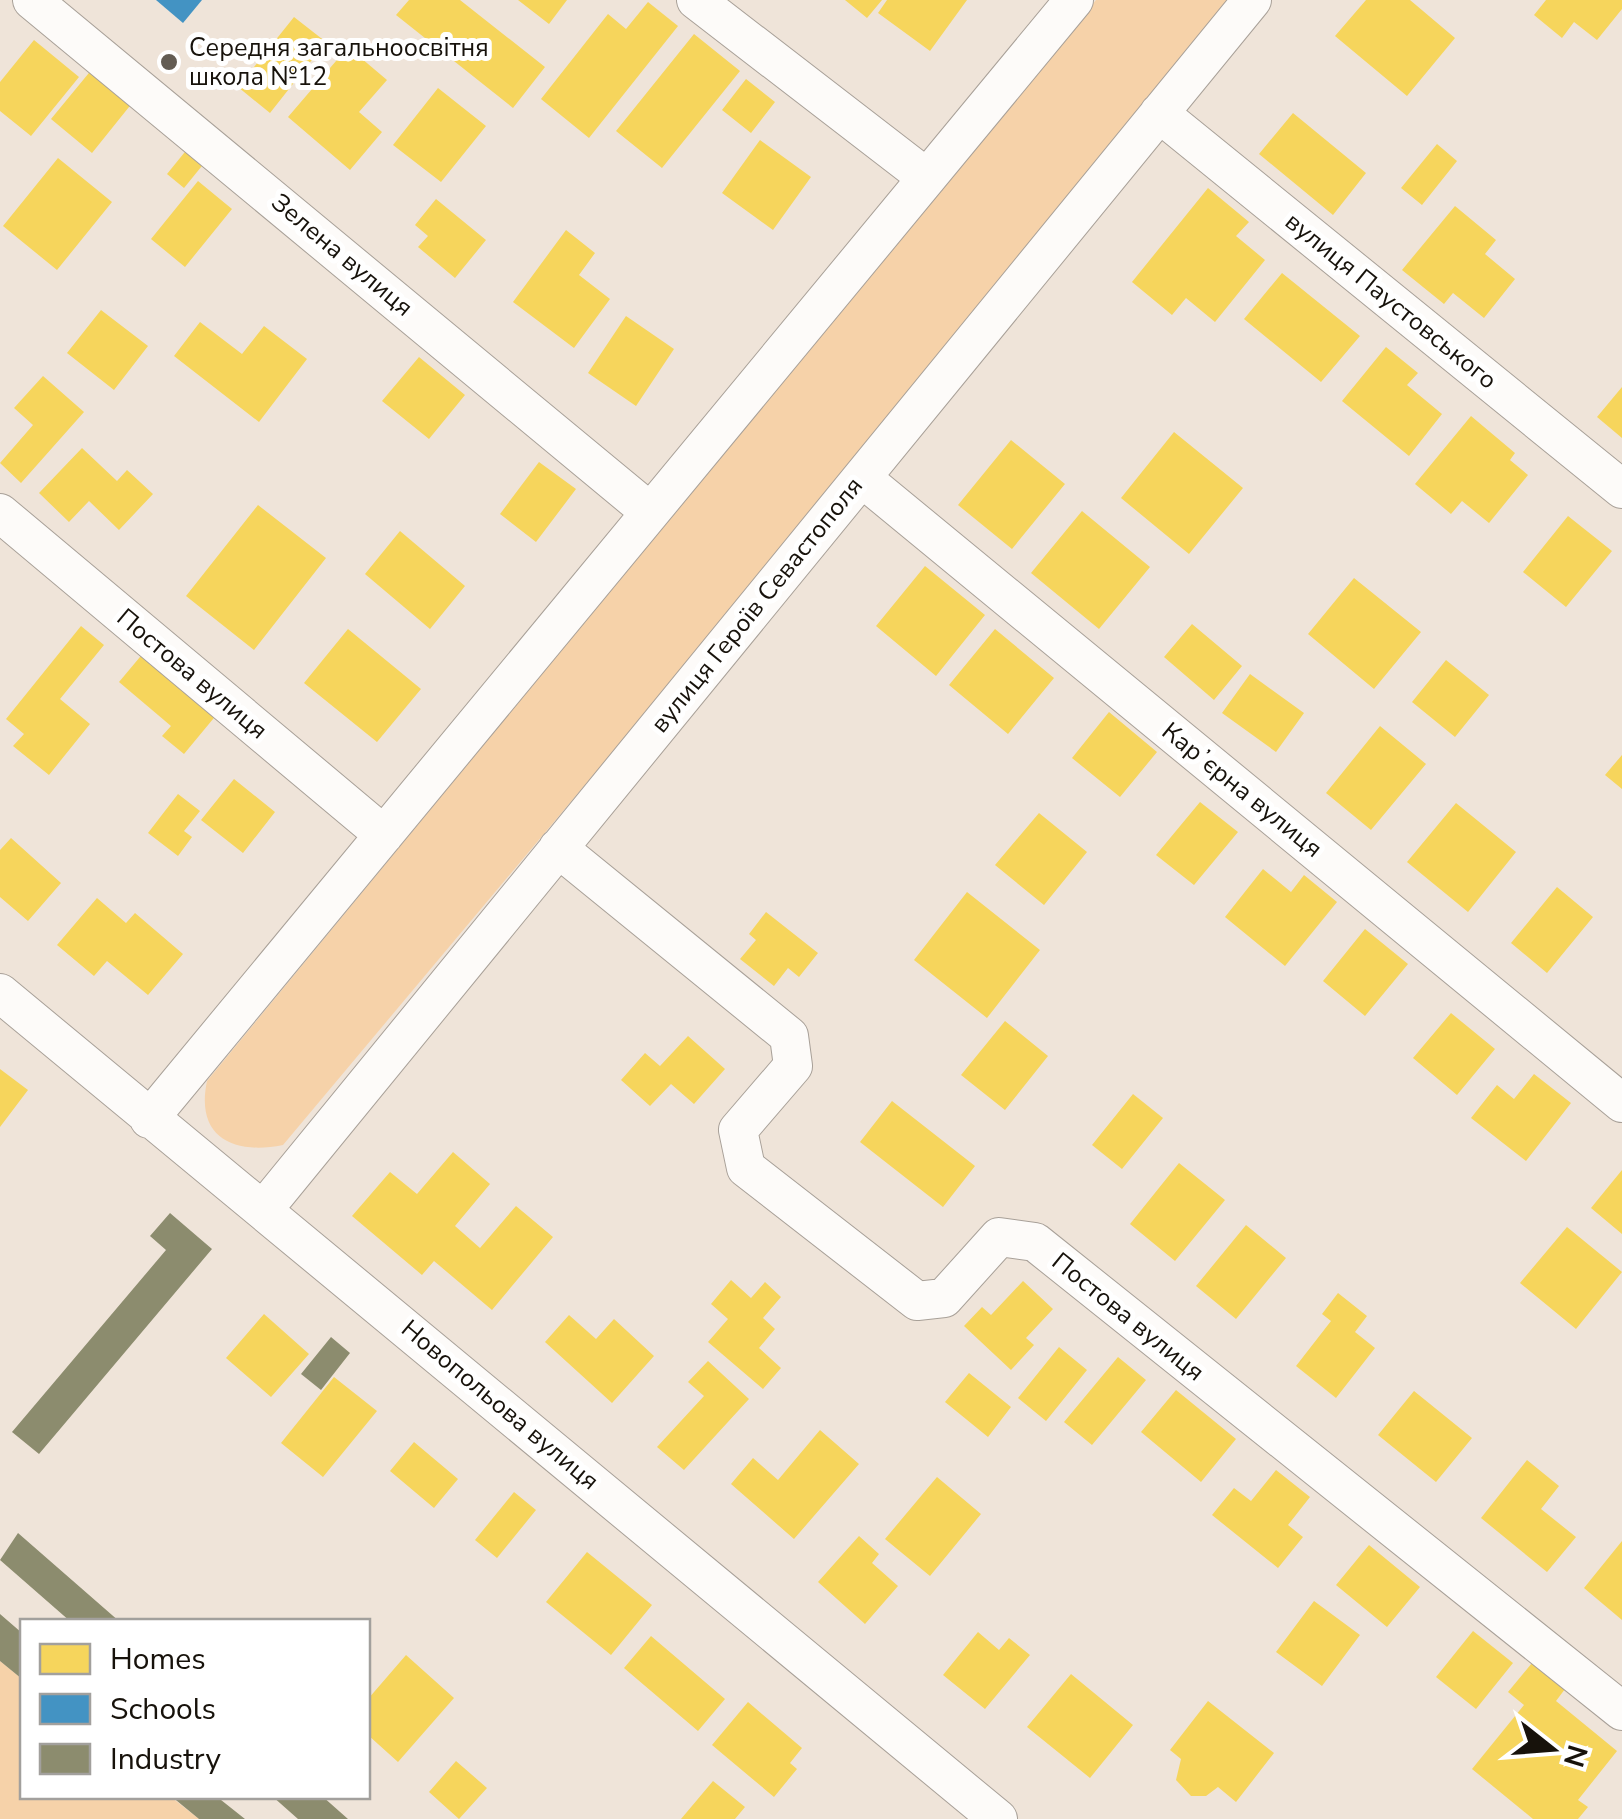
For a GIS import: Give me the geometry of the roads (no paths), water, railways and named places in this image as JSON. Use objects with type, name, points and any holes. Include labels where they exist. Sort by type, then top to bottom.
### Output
[{"type":"street","name":"Зелена вулиця","points":[[32,0],[650,512]]},
{"type":"street","points":[[696,0],[927,178]]},
{"type":"street","points":[[149,1119],[1074,0]]},
{"type":"street","name":"вулиця Героїв Севастополя","points":[[263,1210],[1252,0]]},
{"type":"street","name":"вулиця Паустовського","points":[[1160,114],[1622,489]]},
{"type":"street","name":"Карʼєрна вулиця","points":[[862,478],[1622,1103]]},
{"type":"street","name":"Постова вулиця","points":[[0,513],[384,835]]},
{"type":"street","name":"Постова вулиця","points":[[558,848],[789,1036],[793,1066],[738,1130],[746,1168],[917,1302],[944,1298],[999,1237],[1034,1242],[1622,1712]]},
{"type":"street","name":"Новопольова вулиця","points":[[0,993],[998,1819]]},
{"type":"place","name":"Середня загальноосвітня школа №12","points":[[169,62]]}]
